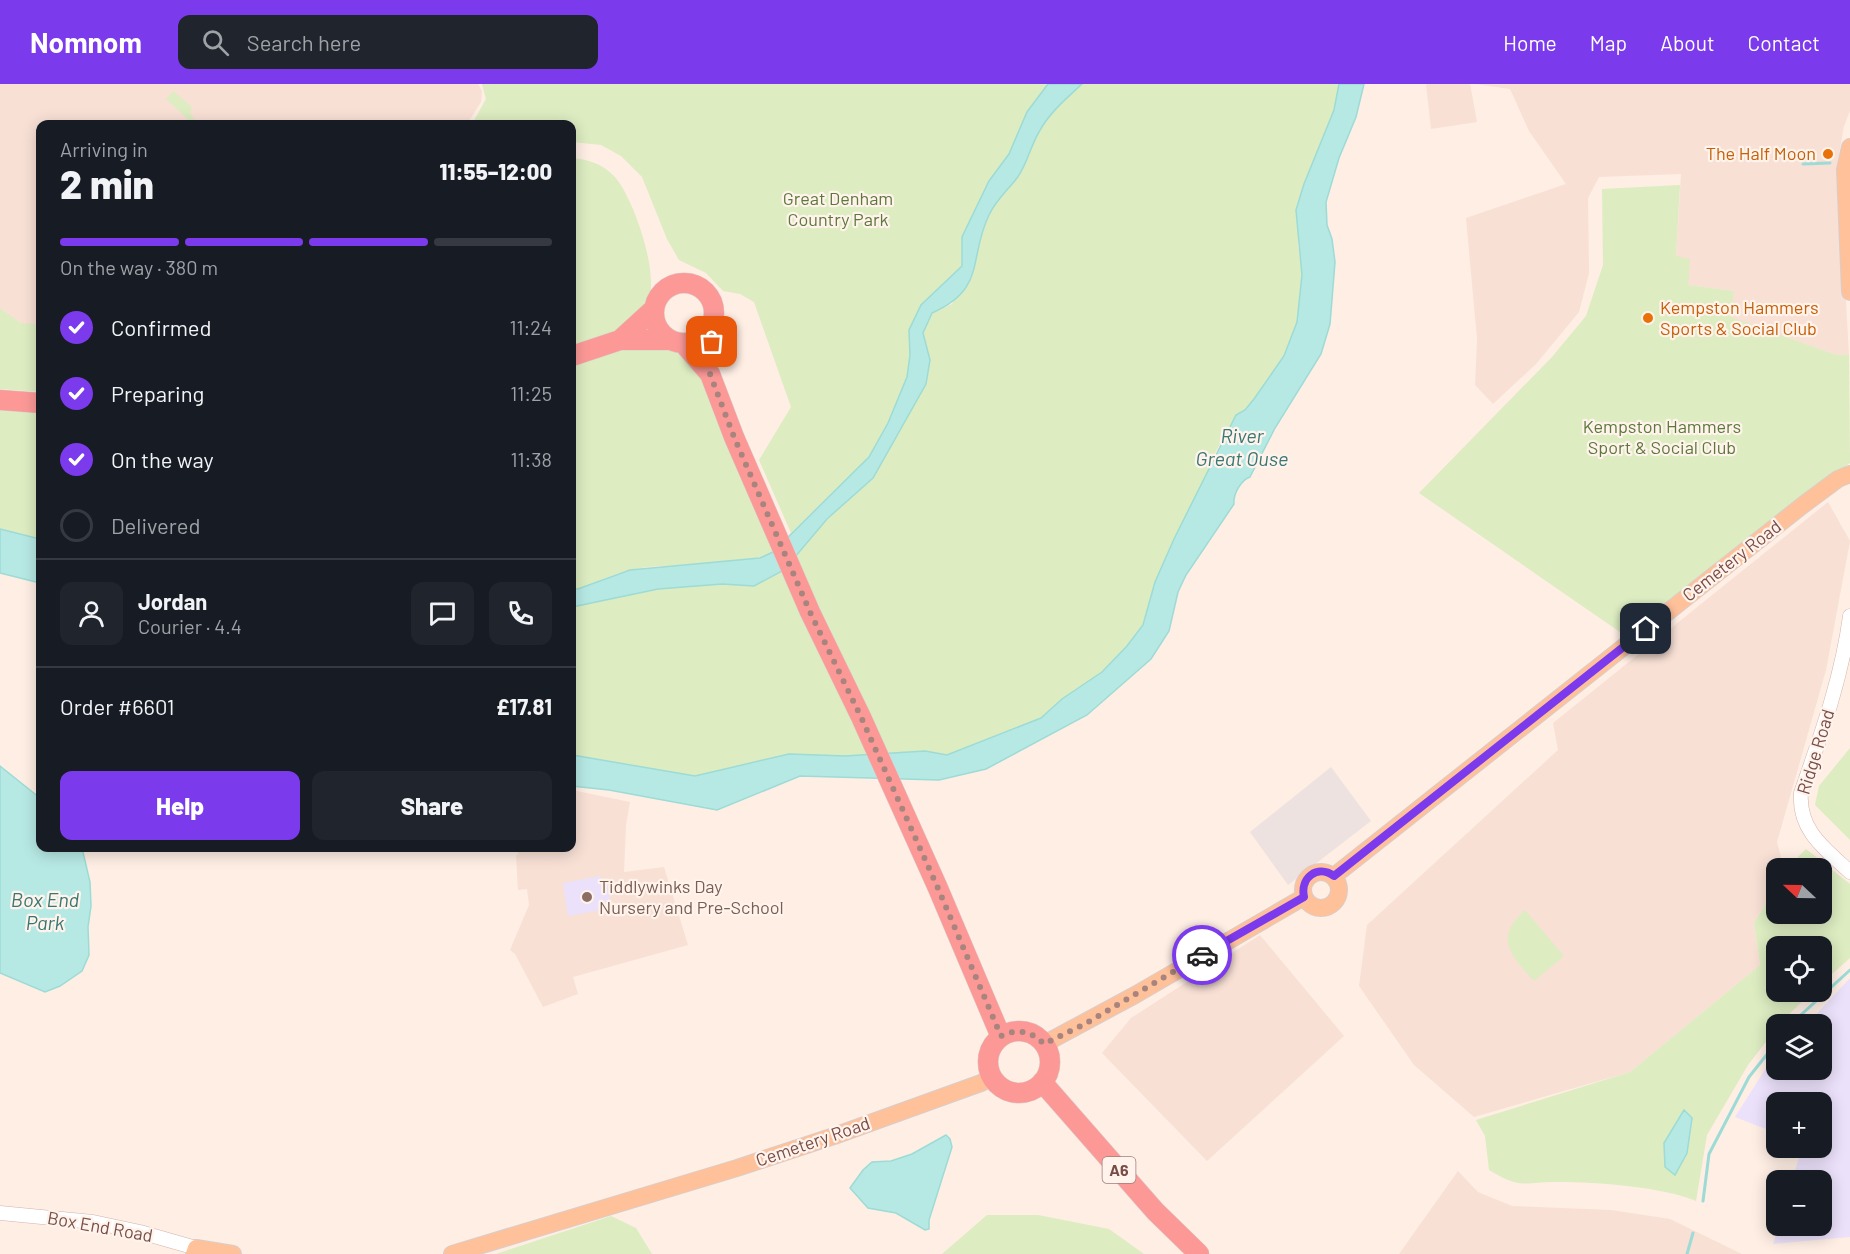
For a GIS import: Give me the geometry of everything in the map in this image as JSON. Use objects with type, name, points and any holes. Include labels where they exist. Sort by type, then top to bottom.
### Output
[{"type":"highway","points":[[620,340],[654,309],[661,293],[677,283],[696,284],[704,289],[714,306],[710,374],[734,437],[810,612],[861,717],[937,886],[1001,1036]]},
{"type":"highway","points":[[654,309],[655,321],[661,332],[676,342],[710,374]]},
{"type":"highway","points":[[576,355],[620,340],[676,342],[700,338],[712,325]]},
{"type":"highway","points":[[0,400],[36,403]]},
{"type":"highway","points":[[1019,1031],[1037,1037],[1044,1044],[1050,1063],[1042,1082],[1034,1088],[1015,1093],[998,1084],[988,1068],[990,1050],[1001,1036],[1019,1031]]},
{"type":"highway","name":"A6","points":[[1042,1082],[1155,1210],[1199,1254]]},
{"type":"main road","points":[[1850,147],[1845,170],[1850,292]]},
{"type":"main road","name":"Cemetery Road","points":[[1334,876],[1803,505],[1838,479],[1850,474]]},
{"type":"main road","points":[[1325,871],[1334,876],[1339,884],[1340,892],[1335,902],[1327,908],[1316,908],[1308,903],[1302,889],[1307,877],[1313,873],[1325,871]]},
{"type":"main road","points":[[1044,1044],[1127,1000],[1304,897]]},
{"type":"main road","name":"Cemetery Road","points":[[452,1254],[834,1136],[992,1077]]},
{"type":"main road","name":"Box End Road","points":[[195,1251],[233,1254]]},
{"type":"street","name":"Ridge Road","points":[[1850,616],[1844,654],[1801,793],[1800,806],[1805,825],[1817,841],[1850,872]]},
{"type":"street","name":"Box End Road","points":[[0,1213],[93,1222],[140,1232],[195,1251]]},
{"type":"shaded area","points":[[0,84],[478,84],[482,91],[481,102],[470,120],[36,120],[36,325],[20,323],[0,308]]},
{"type":"shaded area","points":[[1426,84],[1470,84],[1477,122],[1431,129]]},
{"type":"shaded area","points":[[1476,84],[1850,84],[1850,111],[1844,126],[1838,160],[1849,355],[1834,354],[1730,317],[1734,291],[1688,285],[1676,257],[1681,174],[1599,177],[1588,198],[1589,273],[1579,312],[1536,364],[1493,404],[1475,385],[1477,339],[1466,218],[1566,184],[1529,131],[1510,89]]},
{"type":"shaded area","points":[[1828,502],[1850,541],[1826,670],[1777,842],[1781,858],[1766,858],[1766,903],[1754,923],[1760,965],[1630,1072],[1474,1117],[1414,1065],[1359,986],[1367,925],[1558,750],[1553,723]]},
{"type":"shaded area","points":[[1331,767],[1371,821],[1288,885],[1250,832]]},
{"type":"shaded area","points":[[576,791],[630,802],[626,825],[624,872],[664,867],[688,945],[573,977],[578,994],[543,1007],[515,954],[510,950],[529,905],[527,889],[518,890],[516,855],[518,852],[576,852]]},
{"type":"shaded area","name":"Tiddlywinks Day Nursery and Pre-School","points":[[601,876],[601,886],[608,885],[611,908],[568,916],[563,883]]},
{"type":"shaded area","points":[[1260,935],[1344,1036],[1207,1161],[1102,1053],[1131,1018]]},
{"type":"shaded area","points":[[1850,978],[1850,1237],[1773,1244],[1776,1236],[1832,1236],[1832,1170],[1795,1170],[1799,1158],[1832,1158],[1832,1092],[1766,1092],[1766,1129],[1735,1117],[1766,1068],[1766,1080],[1832,1080],[1832,1014],[1816,1014],[1828,1002],[1832,1002],[1832,997]]},
{"type":"shaded area","points":[[1458,1171],[1478,1192],[1512,1206],[1611,1210],[1670,1219],[1742,1254],[1399,1254]]},
{"type":"green space","name":"Great Denham Country Park","points":[[482,84],[1048,84],[1027,112],[1009,154],[989,181],[962,237],[962,266],[909,330],[910,355],[907,377],[888,423],[869,457],[791,533],[759,460],[791,407],[754,302],[740,294],[723,291],[706,273],[679,260],[667,239],[642,177],[621,156],[601,145],[576,142],[576,120],[474,120],[486,99]]},
{"type":"green space","points":[[1082,84],[1339,84],[1334,110],[1304,184],[1298,243],[1302,275],[1297,322],[1284,356],[1254,399],[1245,410],[1236,415],[1214,455],[1215,460],[1155,582],[1143,625],[1102,672],[1062,699],[1041,718],[947,755],[925,751],[845,756],[789,754],[695,776],[576,756],[576,606],[658,589],[722,584],[754,586],[873,478],[926,384],[930,360],[923,333],[932,313],[952,304],[980,241],[988,215],[1002,194],[1018,177],[1039,131],[1056,108]]},
{"type":"green space","points":[[173,91],[192,107],[190,113],[195,120],[189,120],[166,99]]},
{"type":"green space","points":[[576,159],[599,165],[609,171],[621,185],[637,218],[651,278],[650,294],[639,314],[622,328],[576,346]]},
{"type":"green space","name":"Kempston Hammers Sport & Social Club","points":[[1680,185],[1676,256],[1690,259],[1688,285],[1734,291],[1731,317],[1834,354],[1849,355],[1850,463],[1630,639],[1419,493],[1552,357],[1586,316],[1603,265],[1602,189]]},
{"type":"green space","points":[[0,308],[21,323],[36,324],[36,392],[0,389]]},
{"type":"green space","points":[[671,346],[684,350],[699,370],[773,552],[740,562],[630,570],[576,589],[576,363],[615,350]]},
{"type":"green space","points":[[0,406],[36,409],[36,538],[0,529]]},
{"type":"green space","points":[[1850,748],[1850,840],[1815,805],[1819,786]]},
{"type":"green space","points":[[1806,849],[1817,858],[1797,858]]},
{"type":"green space","points":[[1832,870],[1850,884],[1850,958],[1832,974],[1832,936],[1766,936],[1766,1002],[1802,1002],[1789,1014],[1766,1014],[1766,1042],[1748,1065],[1707,1135],[1696,1201],[1666,1192],[1630,1186],[1575,1182],[1517,1183],[1489,1170],[1485,1136],[1476,1120],[1630,1072],[1760,965],[1754,923],[1766,903],[1766,924],[1832,924]]},
{"type":"green space","points":[[1525,910],[1564,956],[1534,981],[1518,963],[1509,947],[1510,930],[1515,920]]},
{"type":"green space","points":[[987,1215],[1038,1215],[1109,1229],[1144,1254],[942,1254]]},
{"type":"green space","points":[[611,1216],[636,1228],[652,1254],[496,1254]]},
{"type":"water","points":[[1048,84],[1082,84],[1058,106],[1043,125],[1020,173],[989,215],[969,283],[949,304],[932,313],[923,333],[930,360],[926,384],[873,478],[827,519],[784,570],[754,586],[722,584],[658,589],[576,606],[576,589],[630,570],[760,558],[773,552],[869,457],[888,423],[907,377],[910,355],[909,330],[921,305],[962,266],[962,237],[989,181],[1009,154],[1027,112]]},
{"type":"water","name":"River Great Ouse","points":[[1339,84],[1364,84],[1356,117],[1339,158],[1326,202],[1327,225],[1332,239],[1335,262],[1330,324],[1321,354],[1275,428],[1250,477],[1238,488],[1234,504],[1186,575],[1178,592],[1169,631],[1151,659],[1087,715],[986,769],[939,780],[800,776],[717,810],[609,790],[576,786],[576,756],[695,776],[789,754],[845,756],[925,751],[947,755],[1041,718],[1062,699],[1102,672],[1143,625],[1155,582],[1174,539],[1236,415],[1245,410],[1254,399],[1284,356],[1297,322],[1302,275],[1296,210],[1334,110]]},
{"type":"water","points":[[0,529],[36,538],[36,582],[0,573]]},
{"type":"water","name":"Box End Park","points":[[0,766],[36,795],[36,852],[83,852],[90,882],[91,906],[88,927],[89,955],[82,971],[60,986],[45,992],[0,973]]},
{"type":"water","points":[[1684,1110],[1692,1118],[1687,1153],[1675,1175],[1665,1167],[1664,1143]]},
{"type":"water","points":[[946,1135],[952,1147],[929,1220],[929,1229],[925,1230],[896,1213],[868,1208],[850,1188],[872,1162],[891,1161],[912,1154]]},
{"type":"waterway","points":[[1803,164],[1830,163]]},
{"type":"waterway","points":[[1802,1014],[1850,970]]},
{"type":"waterway","points":[[1703,1201],[1709,1154],[1749,1077],[1766,1056]]},
{"type":"waterway","points":[[1687,1254],[1693,1233]]},
{"type":"way so far","points":[[712,342],[710,374],[734,437],[810,612],[861,717],[937,886],[1001,1036],[1010,1032],[1029,1032],[1044,1044],[1083,1025],[1202,955]]},
{"type":"place","name":"The Half Moon","points":[[1828,154]]},
{"type":"place","name":"Kempston Hammers Sports & Social Club","points":[[1648,318]]},
{"type":"place","name":"Tiddlywinks Day Nursery and Pre-School","points":[[587,897]]},
{"type":"route","points":[[1202,955],[1304,897],[1302,889],[1307,877],[1313,873],[1325,871],[1334,876],[1646,629]]}]
